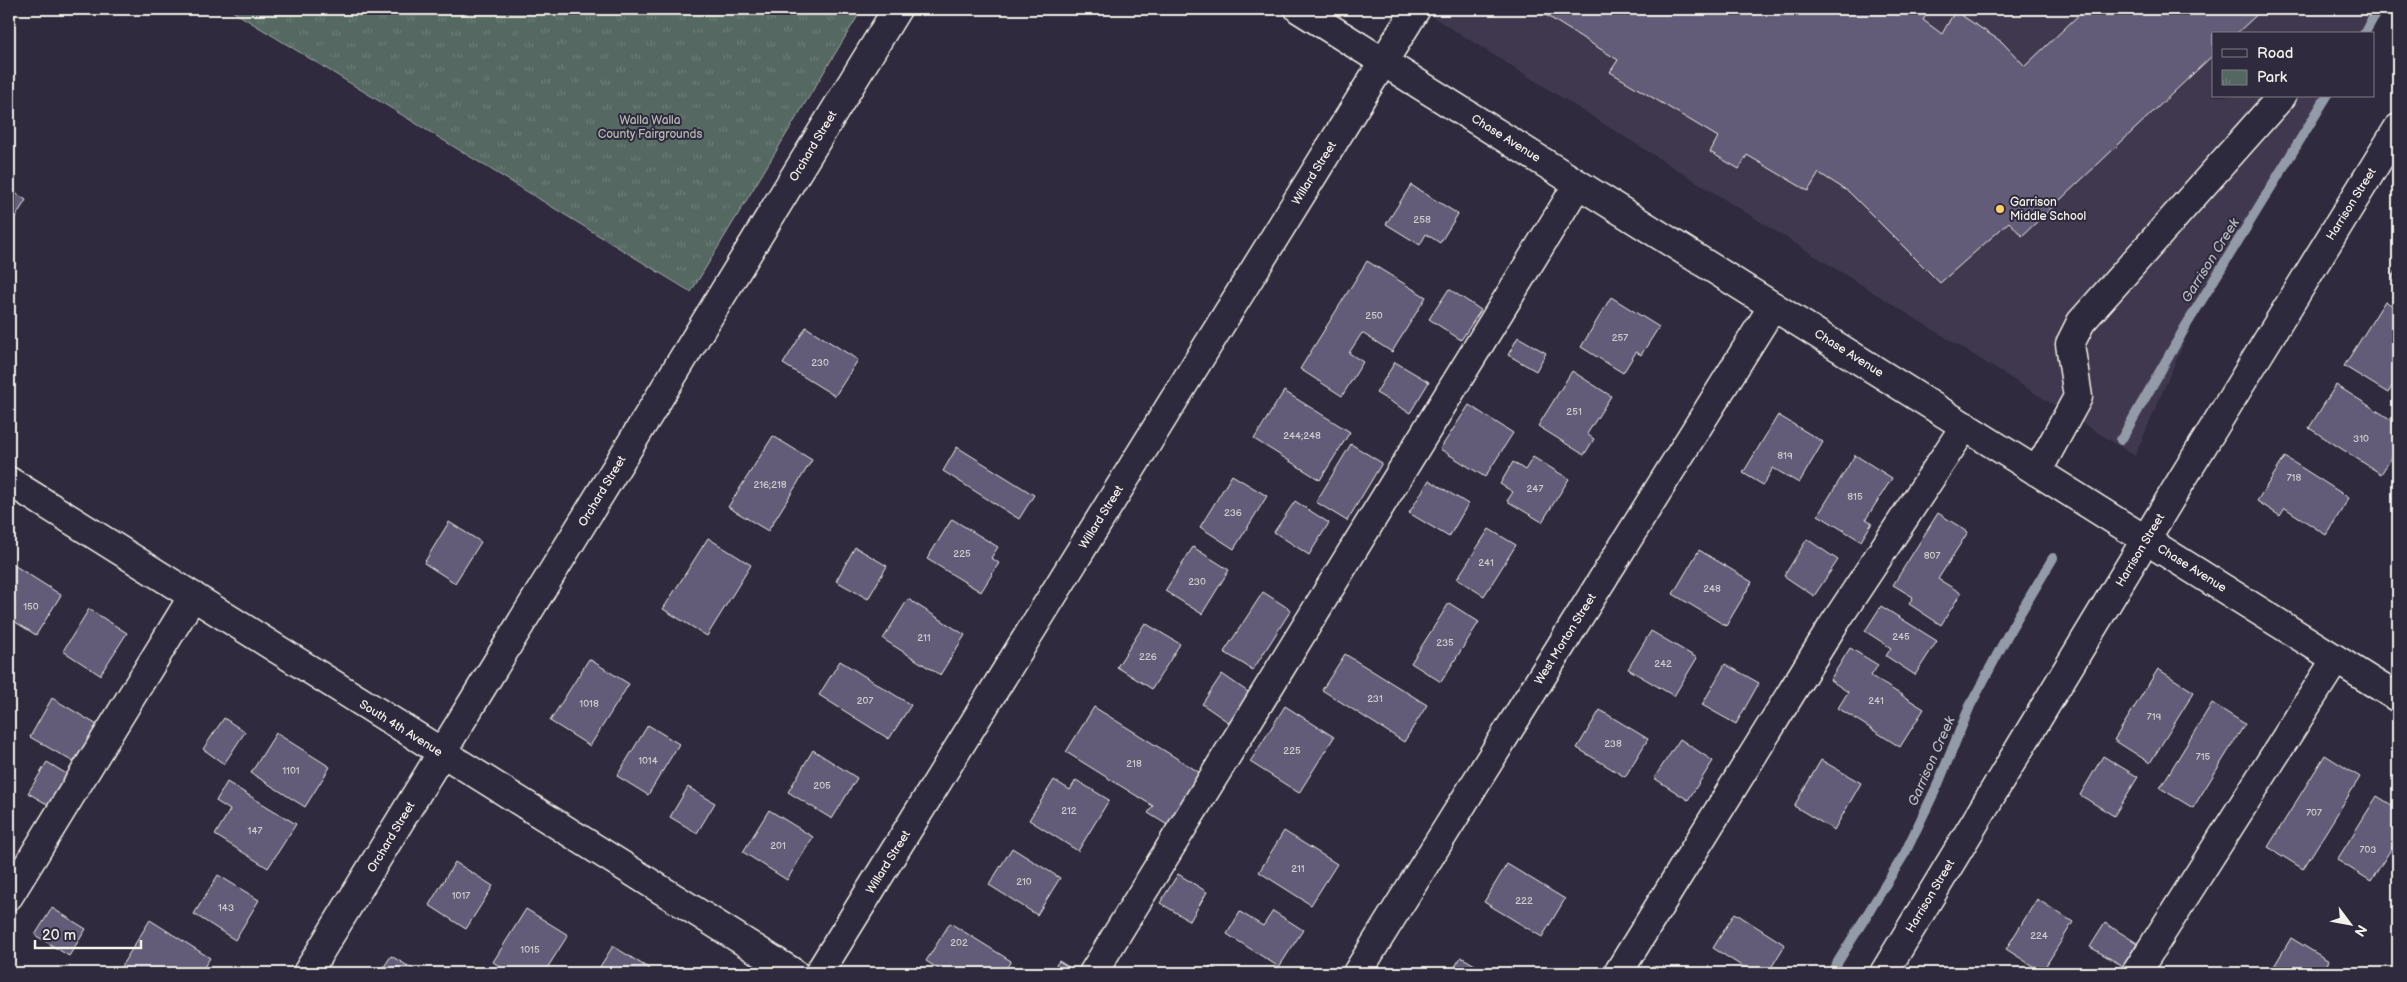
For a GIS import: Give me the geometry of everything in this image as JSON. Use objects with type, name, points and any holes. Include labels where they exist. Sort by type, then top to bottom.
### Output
[{"type":"street","name":"Orchard Street","points":[[307,973],[897,9]]},
{"type":"street","name":"Chase Avenue","points":[[1299,9],[2398,698]]},
{"type":"street","name":"Willard Street","points":[[818,973],[1416,9]]},
{"type":"street","points":[[2037,472],[2078,397],[2070,344],[2081,322],[2280,98]]},
{"type":"street","name":"Harrison Street","points":[[1884,973],[2398,128]]},
{"type":"street","points":[[1093,973],[1578,184]]},
{"type":"street","name":"West Morton Street","points":[[1357,973],[1773,306]]},
{"type":"street","points":[[1618,973],[1832,627],[1965,426]]},
{"type":"street","name":"South 4th Avenue","points":[[9,481],[794,973]]},
{"type":"street","points":[[9,896],[192,596]]},
{"type":"street","points":[[2136,973],[2336,658]]},
{"type":"shaded area","name":"Garrison Middle School","points":[[1420,9],[2378,9],[2365,32],[2212,32],[2212,98],[2327,98],[2193,321],[2135,456]]},
{"type":"green space","name":"Walla Walla County Fairgrounds","points":[[229,9],[862,9],[691,292]]},
{"type":"building","points":[[1536,9],[1930,9],[1923,20],[1942,34],[1955,11],[2002,42],[2025,66],[2085,9],[2263,9],[2238,32],[2212,32],[2212,56],[2022,236],[2009,222],[1940,283],[1849,192],[1819,173],[1808,191],[1747,155],[1739,169],[1710,152],[1718,137],[1610,72],[1618,60]]},
{"type":"building","points":[[1411,185],[1458,214],[1440,243],[1426,234],[1420,245],[1386,224]]},
{"type":"building","points":[[9,189],[26,200],[9,227]]},
{"type":"building","points":[[1367,261],[1426,297],[1392,352],[1362,333],[1349,353],[1363,362],[1342,396],[1300,369]]},
{"type":"building","points":[[2398,268],[2398,282],[2392,278]]},
{"type":"building","points":[[1449,289],[1481,310],[1461,340],[1429,319]]},
{"type":"building","points":[[1611,297],[1659,327],[1641,355],[1636,352],[1623,373],[1581,347]]},
{"type":"building","points":[[2385,301],[2398,309],[2398,376],[2388,393],[2344,366]]},
{"type":"building","points":[[806,327],[858,360],[835,396],[783,364]]},
{"type":"building","points":[[1518,337],[1546,353],[1536,371],[1508,355]]},
{"type":"building","points":[[1395,362],[1429,382],[1410,413],[1376,393]]},
{"type":"building","points":[[1572,371],[1611,396],[1587,434],[1594,439],[1584,455],[1538,426]]},
{"type":"building","points":[[2336,385],[2398,424],[2398,448],[2381,474],[2309,428]]},
{"type":"building","points":[[1284,391],[1350,432],[1320,480],[1254,439]]},
{"type":"building","points":[[1469,405],[1513,433],[1485,477],[1440,449]]},
{"type":"building","points":[[1778,415],[1823,442],[1799,483],[1773,468],[1763,485],[1743,473]]},
{"type":"building","points":[[773,436],[812,460],[768,531],[728,507]]},
{"type":"building","points":[[1351,444],[1382,463],[1347,521],[1316,502]]},
{"type":"building","points":[[957,447],[1034,495],[1019,519],[943,471]]},
{"type":"building","points":[[1855,455],[1892,478],[1866,519],[1872,523],[1861,541],[1818,515]]},
{"type":"building","points":[[1533,457],[1569,479],[1542,522],[1507,501],[1513,492],[1500,484],[1513,462],[1525,470]]},
{"type":"building","points":[[2285,457],[2349,498],[2326,535],[2285,508],[2280,516],[2257,501]]},
{"type":"building","points":[[1232,475],[1267,496],[1234,549],[1200,527]]},
{"type":"building","points":[[1429,480],[1468,504],[1449,537],[1409,513]]},
{"type":"building","points":[[1295,501],[1329,523],[1309,555],[1274,532]]},
{"type":"building","points":[[1938,513],[1968,532],[1938,579],[1961,593],[1941,625],[1909,604],[1913,597],[1893,585]]},
{"type":"building","points":[[952,519],[998,547],[991,558],[999,563],[981,592],[927,559]]},
{"type":"building","points":[[449,522],[481,542],[455,583],[424,563]]},
{"type":"building","points":[[1489,529],[1516,545],[1484,596],[1457,579]]},
{"type":"building","points":[[708,538],[751,565],[707,636],[663,609]]},
{"type":"building","points":[[1807,539],[1838,560],[1814,596],[1784,576]]},
{"type":"building","points":[[855,547],[887,566],[868,599],[836,581]]},
{"type":"building","points":[[1193,547],[1229,570],[1202,614],[1165,591]]},
{"type":"building","points":[[1699,550],[1752,582],[1726,626],[1673,594]]},
{"type":"building","points":[[9,562],[61,595],[36,635],[9,618]]},
{"type":"building","points":[[1263,592],[1291,610],[1253,670],[1224,652]]},
{"type":"building","points":[[908,599],[965,635],[940,675],[883,639]]},
{"type":"building","points":[[1449,603],[1479,622],[1441,682],[1411,663]]},
{"type":"building","points":[[1881,606],[1937,641],[1915,675],[1886,656],[1891,648],[1865,631]]},
{"type":"building","points":[[89,609],[127,633],[100,675],[63,651]]},
{"type":"building","points":[[1145,623],[1180,644],[1152,689],[1117,667]]},
{"type":"building","points":[[1651,631],[1697,658],[1674,696],[1628,669]]},
{"type":"building","points":[[1850,648],[1878,665],[1871,676],[1924,709],[1900,747],[1838,708],[1848,692],[1830,680]]},
{"type":"building","points":[[1345,654],[1427,705],[1404,742],[1322,690]]},
{"type":"building","points":[[589,659],[629,684],[590,746],[550,721]]},
{"type":"building","points":[[840,661],[911,705],[889,739],[819,695]]},
{"type":"building","points":[[1725,664],[1759,683],[1736,724],[1702,705]]},
{"type":"building","points":[[2158,669],[2194,692],[2150,763],[2114,740]]},
{"type":"building","points":[[1222,674],[1251,694],[1231,724],[1202,704]]},
{"type":"building","points":[[52,698],[99,726],[77,764],[30,737]]},
{"type":"building","points":[[2212,703],[2245,724],[2193,808],[2160,788]]},
{"type":"building","points":[[1285,706],[1334,737],[1299,793],[1250,762]]},
{"type":"building","points":[[1094,707],[1202,774],[1169,826],[1148,813],[1153,806],[1066,752]]},
{"type":"building","points":[[1600,710],[1648,739],[1625,777],[1577,748]]},
{"type":"building","points":[[224,718],[245,732],[224,764],[203,749]]},
{"type":"building","points":[[648,725],[679,744],[648,795],[617,776]]},
{"type":"building","points":[[276,733],[330,767],[305,807],[251,773]]},
{"type":"building","points":[[1680,739],[1713,761],[1688,800],[1654,778]]},
{"type":"building","points":[[813,750],[857,778],[832,819],[788,792]]},
{"type":"building","points":[[2325,755],[2360,777],[2303,869],[2268,847]]},
{"type":"building","points":[[2103,756],[2138,777],[2114,816],[2080,795]]},
{"type":"building","points":[[1821,760],[1861,783],[1834,830],[1794,806]]},
{"type":"building","points":[[47,762],[70,776],[52,807],[28,793]]},
{"type":"building","points":[[1054,780],[1070,790],[1076,780],[1109,800],[1078,851],[1029,820]]},
{"type":"building","points":[[227,782],[296,824],[268,868],[215,835],[230,810],[216,801]]},
{"type":"building","points":[[688,787],[715,803],[697,833],[670,817]]},
{"type":"building","points":[[2377,796],[2398,809],[2398,838],[2371,881],[2337,860]]},
{"type":"building","points":[[769,810],[813,837],[787,880],[743,852]]},
{"type":"building","points":[[1284,831],[1337,864],[1311,905],[1259,872]]},
{"type":"building","points":[[1012,848],[1060,878],[1037,915],[989,885]]},
{"type":"building","points":[[455,862],[493,886],[466,929],[429,905]]},
{"type":"building","points":[[1507,864],[1565,899],[1542,937],[1484,902]]},
{"type":"building","points":[[1178,874],[1207,892],[1190,921],[1160,903]]},
{"type":"building","points":[[218,875],[259,900],[235,940],[194,914]]},
{"type":"building","points":[[2037,899],[2073,922],[2042,972],[2006,949]]},
{"type":"building","points":[[52,908],[86,929],[69,956],[35,935]]},
{"type":"building","points":[[526,909],[568,935],[544,973],[510,973],[493,962]]},
{"type":"building","points":[[1273,911],[1303,930],[1279,967],[1227,934],[1240,912],[1263,926]]},
{"type":"building","points":[[1735,913],[1785,945],[1768,973],[1753,973],[1713,948]]},
{"type":"building","points":[[150,920],[210,958],[200,973],[117,973]]},
{"type":"building","points":[[950,923],[1011,961],[1003,973],[945,973],[926,961]]},
{"type":"building","points":[[2105,923],[2137,943],[2123,966],[2090,947]]},
{"type":"building","points":[[2291,938],[2329,961],[2322,973],[2270,973]]},
{"type":"building","points":[[613,946],[656,973],[596,973]]},
{"type":"building","points":[[391,956],[420,973],[380,973]]},
{"type":"building","points":[[1461,957],[1489,973],[1451,973]]},
{"type":"building","points":[[1059,961],[1078,973],[1050,973]]},
{"type":"building","points":[[1210,966],[1222,973],[1206,973]]},
{"type":"building","points":[[1691,969],[1698,973],[1688,973]]},
{"type":"waterway","name":"Garrison Creek","points":[[2365,32],[2378,9]]},
{"type":"waterway","name":"Garrison Creek","points":[[2121,440],[2187,324],[2326,98]]},
{"type":"waterway","name":"Garrison Creek","points":[[1831,973],[1905,853],[1938,784],[1970,706],[2013,625],[2053,558]]},
{"type":"place","name":"Garrison Middle School","points":[[2000,209]]}]
